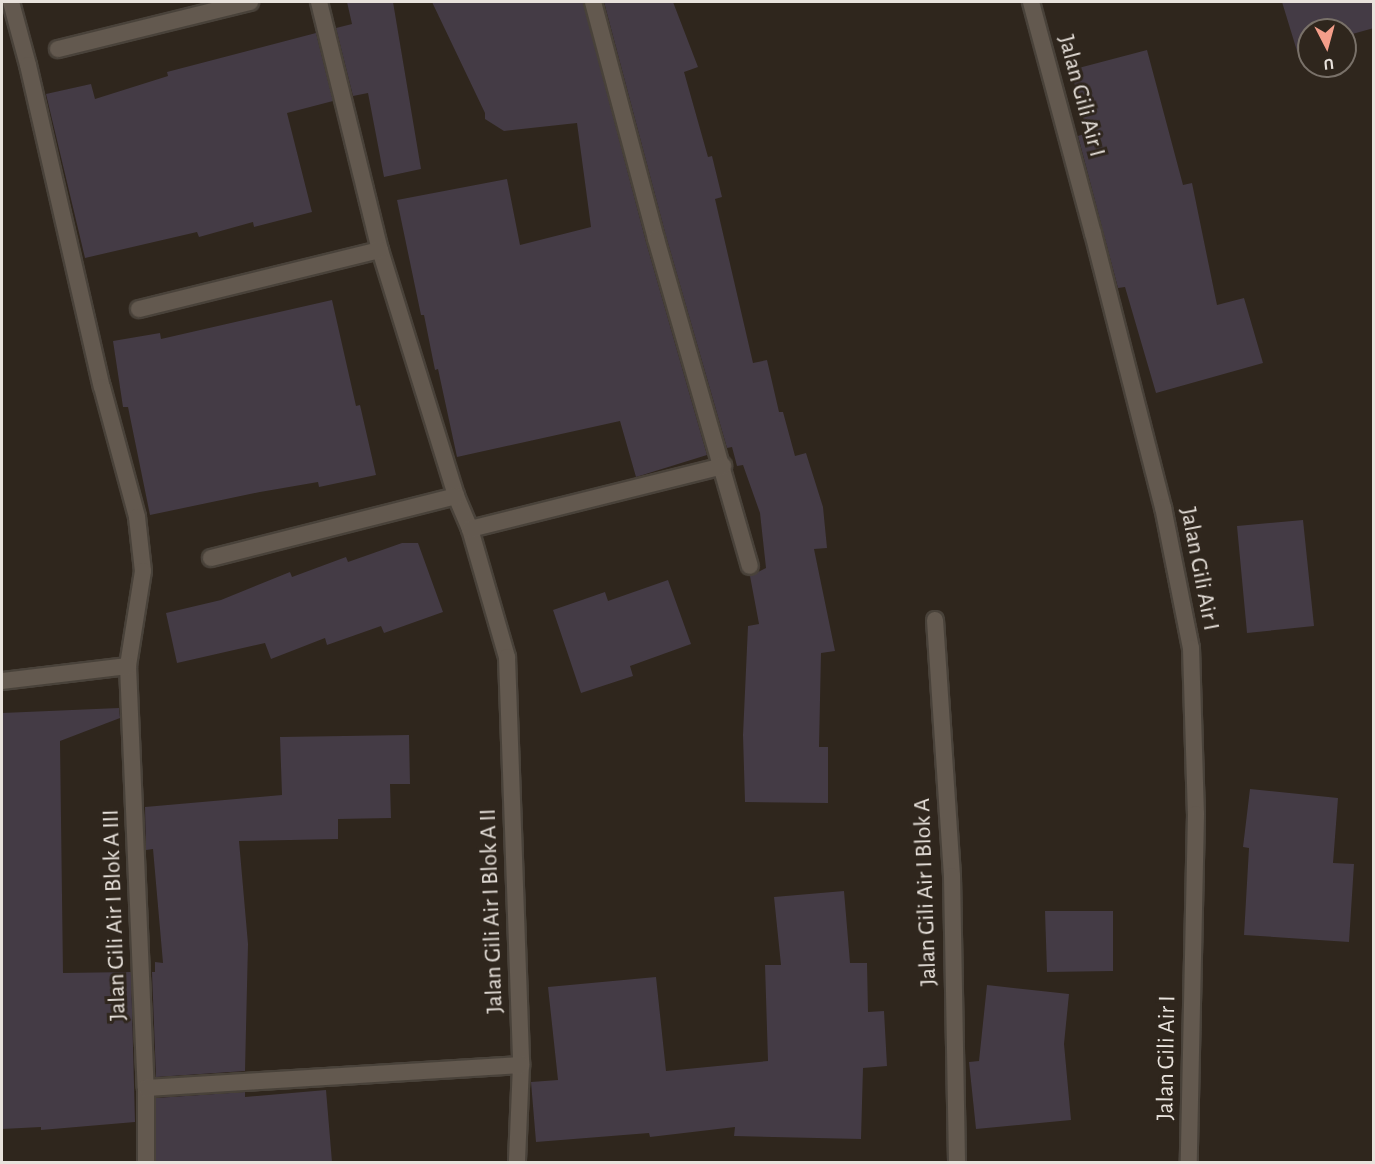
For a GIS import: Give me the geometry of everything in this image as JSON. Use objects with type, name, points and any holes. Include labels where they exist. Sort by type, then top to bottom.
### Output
[{"type":"street","name":"Jalan Gili Air I Blok A III","points":[[11,2],[28,65],[102,387],[137,517],[142,571],[128,666],[146,1089],[146,1162]]},
{"type":"street","points":[[57,49],[250,2]]},
{"type":"street","name":"Jalan Gili Air I Blok A II","points":[[318,2],[380,250],[456,496],[470,530],[507,657],[521,1065],[518,1162]]},
{"type":"street","points":[[593,2],[656,239],[750,566]]},
{"type":"street","name":"Jalan Gili Air I","points":[[1030,2],[1094,233],[1163,507],[1191,648],[1196,814],[1190,1162]]},
{"type":"street","points":[[139,309],[380,250]]},
{"type":"street","points":[[470,530],[723,466]]},
{"type":"street","points":[[211,558],[456,496]]},
{"type":"street","name":"Jalan Gili Air I Blok A","points":[[935,620],[952,876],[957,1162]]},
{"type":"street","points":[[2,681],[128,666]]},
{"type":"street","points":[[146,1089],[521,1065]]},
{"type":"building","points":[[347,2],[393,2],[421,169],[384,177],[368,93],[353,96],[336,28],[352,24]]},
{"type":"building","points":[[432,2],[583,2],[646,242],[707,455],[636,477],[620,421],[457,457],[438,369],[435,370],[424,315],[421,315],[397,200],[507,179],[520,245],[591,227],[577,123],[504,131],[485,119],[485,113]]},
{"type":"building","points":[[604,2],[673,2],[698,67],[684,72],[708,157],[712,156],[722,197],[715,199],[753,363],[767,360],[779,412],[783,412],[795,456],[806,453],[823,507],[827,548],[814,549],[835,651],[821,653],[819,747],[828,747],[828,803],[745,802],[743,735],[748,626],[759,624],[750,576],[766,568],[760,513],[743,465],[737,466],[732,447],[727,448],[666,236]]},
{"type":"building","points":[[1282,2],[1374,2],[1374,28],[1357,33],[1357,18],[1297,18],[1297,51]]},
{"type":"building","points":[[316,33],[333,101],[287,113],[312,212],[254,227],[253,222],[199,237],[197,232],[85,258],[46,94],[91,84],[95,99],[168,76],[167,72]]},
{"type":"building","points":[[1147,50],[1183,185],[1192,183],[1217,305],[1244,298],[1263,363],[1156,393],[1125,287],[1118,288],[1078,136],[1087,133],[1071,70]]},
{"type":"building","points":[[332,300],[356,406],[360,405],[376,475],[319,487],[318,482],[260,492],[150,515],[128,407],[123,407],[113,341],[160,333],[161,339]]},
{"type":"building","points":[[1303,520],[1314,626],[1247,633],[1237,526]]},
{"type":"building","points":[[402,543],[418,543],[443,612],[384,633],[381,626],[327,645],[325,638],[271,659],[265,643],[177,663],[166,613],[221,600],[290,572],[292,577],[346,557],[348,562]]},
{"type":"building","points":[[668,580],[691,644],[630,666],[633,676],[581,693],[553,610],[605,592],[608,601]]},
{"type":"building","points":[[119,708],[120,718],[60,741],[63,973],[131,972],[135,1122],[41,1130],[41,1127],[2,1129],[2,713]]},
{"type":"building","points":[[409,735],[410,784],[390,784],[391,818],[338,819],[338,839],[239,841],[248,944],[245,1071],[156,1077],[152,972],[155,972],[155,962],[163,963],[153,849],[146,850],[145,807],[282,795],[280,737]]},
{"type":"building","points":[[1250,789],[1338,798],[1333,863],[1354,864],[1349,942],[1244,935],[1249,848],[1243,847]]},
{"type":"building","points":[[844,891],[850,963],[867,963],[868,1012],[884,1011],[887,1066],[863,1068],[861,1139],[734,1136],[735,1127],[650,1137],[649,1133],[536,1142],[531,1082],[558,1080],[548,987],[656,977],[666,1071],[768,1061],[765,965],[781,965],[774,897]]},
{"type":"building","points":[[1045,911],[1113,911],[1113,971],[1047,972]]},
{"type":"building","points":[[987,985],[1069,994],[1064,1044],[1071,1120],[976,1129],[969,1062],[979,1061]]},
{"type":"building","points":[[326,1090],[332,1162],[156,1162],[156,1098],[245,1092],[245,1097]]}]
